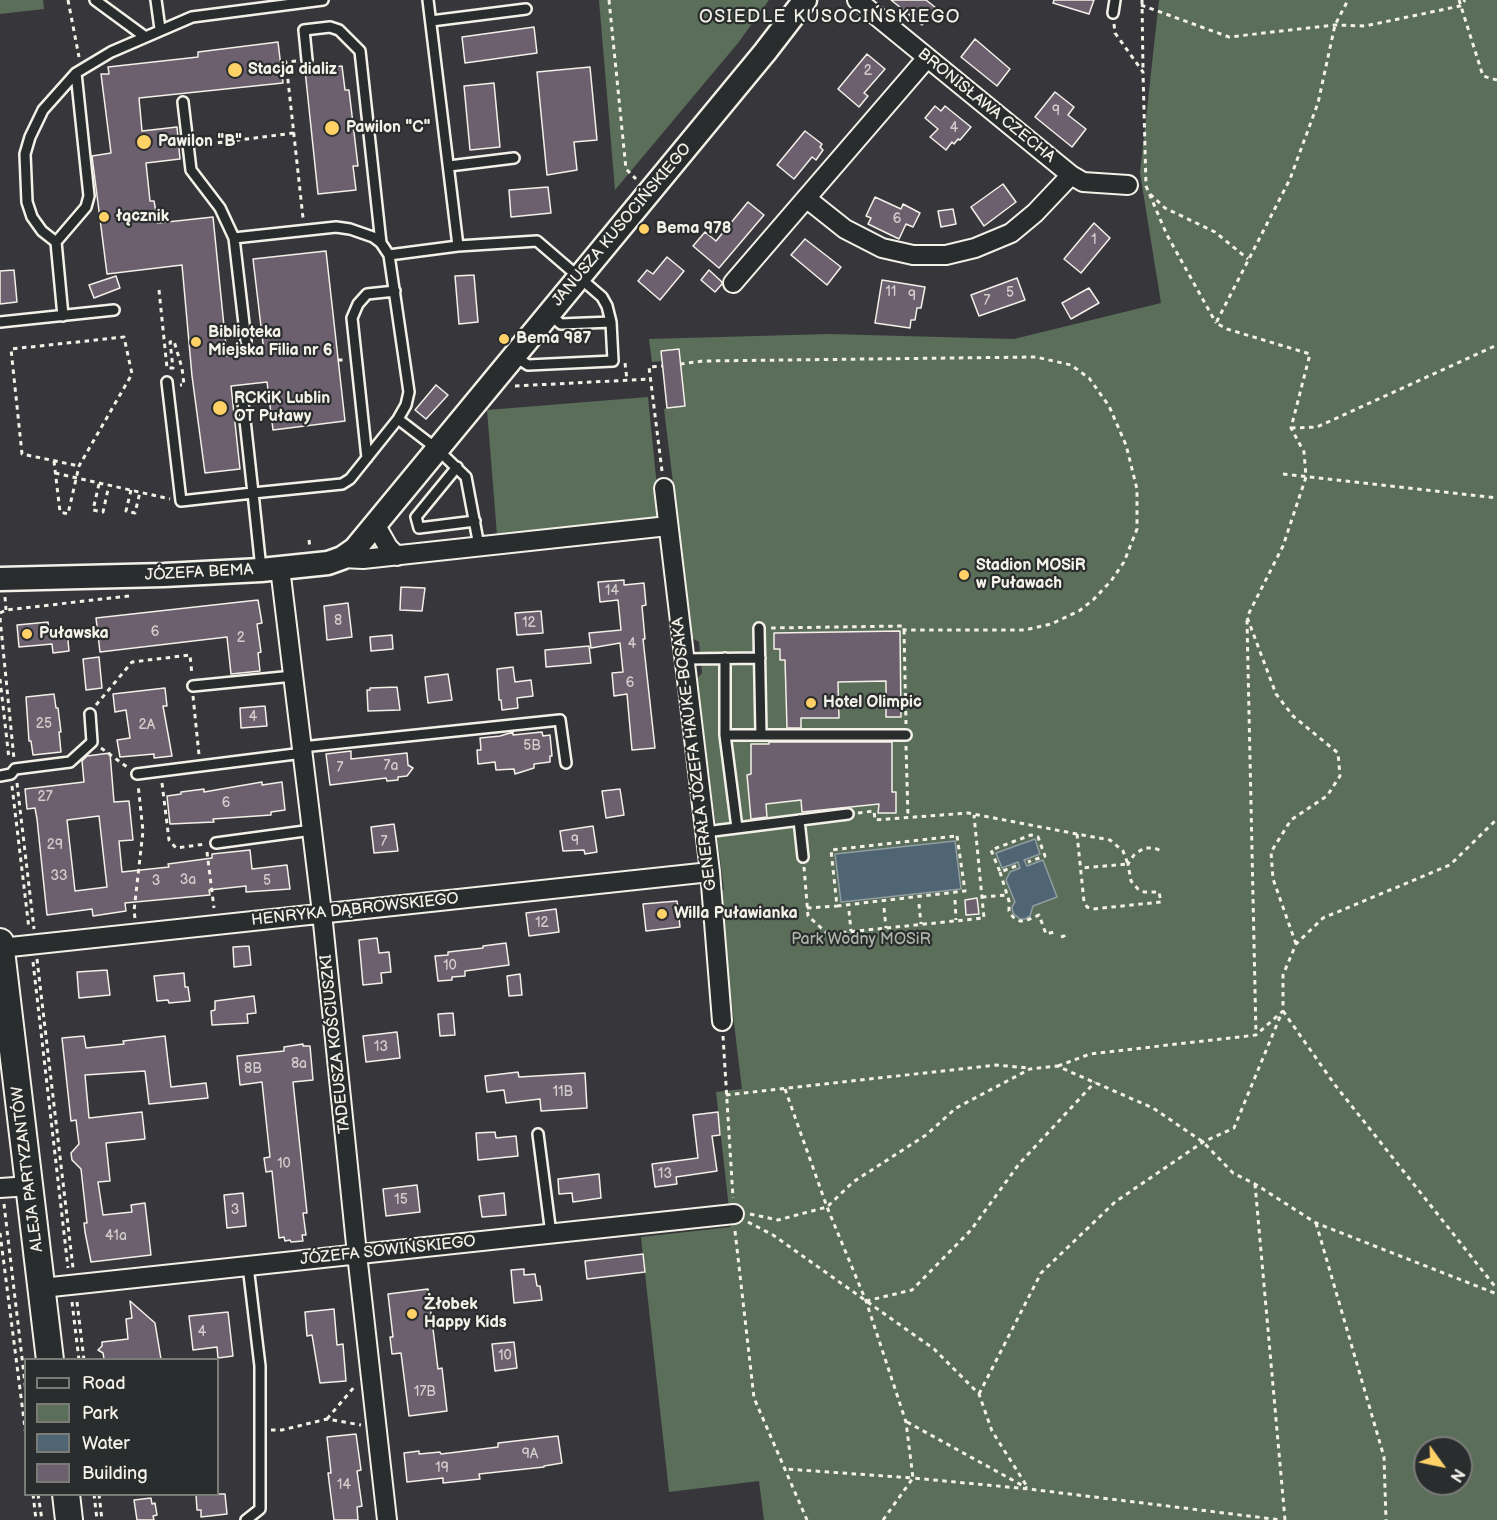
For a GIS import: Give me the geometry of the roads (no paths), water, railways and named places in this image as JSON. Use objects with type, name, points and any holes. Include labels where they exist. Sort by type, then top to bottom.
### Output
[{"type":"main road","name":"ALEJA PARTYZANTÓW","points":[[0,942],[50,1358]]},
{"type":"main road","points":[[66,1496],[69,1520]]},
{"type":"street","name":"JANUSZA KUSOCIŃSKIEGO","points":[[342,558],[355,549],[765,52],[805,0]]},
{"type":"street","name":"BRONISŁAWA CZECHA","points":[[857,0],[1071,175],[1083,182],[1128,184]]},
{"type":"street","points":[[733,283],[927,58]]},
{"type":"street","points":[[806,198],[845,229],[882,248],[913,255],[946,255],[975,248],[1011,232],[1035,213],[1071,175]]},
{"type":"street","name":"GENERAŁA JÓZEFA HAUKE-BOSAKA","points":[[664,488],[710,872],[722,1020]]},
{"type":"street","points":[[375,524],[388,547],[397,556]]},
{"type":"street","name":"JÓZEFA BEMA","points":[[0,579],[164,575],[270,569],[328,563],[342,558],[397,556],[668,526]]},
{"type":"street","name":"TADEUSZA KOŚCIUSZKI","points":[[270,569],[293,676],[322,913],[387,1520]]},
{"type":"street","name":"HENRYKA DĄBROWSKIEGO","points":[[1,948],[710,872]]},
{"type":"street","points":[[1,1188],[30,1186]]},
{"type":"street","name":"JÓZEFA SOWIŃSKIEGO","points":[[42,1288],[734,1214]]},
{"type":"lane","points":[[95,0],[144,36]]},
{"type":"lane","points":[[156,0],[160,29]]},
{"type":"lane","points":[[56,242],[42,231],[32,217],[27,202],[26,154],[30,137],[43,110],[79,71],[111,52],[192,16],[322,0]]},
{"type":"lane","points":[[428,0],[458,246]]},
{"type":"lane","points":[[1113,13],[1115,0]]},
{"type":"lane","points":[[431,21],[526,9]]},
{"type":"lane","points":[[307,60],[304,30],[330,27],[339,30],[360,51],[381,243]]},
{"type":"lane","points":[[63,316],[56,242],[86,207],[89,196],[79,71]]},
{"type":"lane","points":[[183,102],[190,170],[220,208],[234,238],[246,341]]},
{"type":"lane","points":[[448,166],[514,158]]},
{"type":"lane","points":[[167,382],[181,501],[342,484],[350,479],[398,419],[406,405],[409,392],[389,255],[381,243],[373,237],[336,227],[234,238]]},
{"type":"lane","points":[[389,255],[458,246],[537,241],[602,297],[611,322],[613,361],[528,364],[514,356]]},
{"type":"lane","points":[[367,458],[352,318],[358,304],[367,294],[394,291]]},
{"type":"lane","points":[[0,322],[114,310]]},
{"type":"lane","points":[[549,314],[561,324],[611,322]]},
{"type":"lane","points":[[243,402],[253,493],[270,569]]},
{"type":"lane","points":[[398,419],[437,449],[466,477],[479,546]]},
{"type":"lane","points":[[457,467],[416,517],[420,528],[475,521]]},
{"type":"lane","points":[[759,628],[761,734]]},
{"type":"lane","points":[[724,658],[725,735],[737,828]]},
{"type":"lane","points":[[684,659],[760,658]]},
{"type":"lane","points":[[193,687],[293,676]]},
{"type":"lane","points":[[0,776],[11,774],[15,769],[70,762],[92,742],[90,714]]},
{"type":"lane","points":[[136,774],[302,750],[561,720],[566,763]]},
{"type":"lane","points":[[725,735],[906,735]]},
{"type":"lane","points":[[705,832],[848,814]]},
{"type":"lane","points":[[799,820],[803,857]]},
{"type":"lane","points":[[216,843],[312,831]]},
{"type":"lane","points":[[538,1134],[551,1234]]},
{"type":"lane","points":[[246,1520],[260,1509],[260,1366],[248,1266]]},
{"type":"water","points":[[1035,839],[1040,854],[1024,860],[1027,866],[1043,860],[1057,897],[1033,906],[1030,916],[1020,919],[1013,913],[1012,907],[1015,902],[1006,880],[1010,872],[1020,868],[1018,862],[1002,868],[996,853]]},
{"type":"water","points":[[955,841],[961,889],[841,902],[835,854]]},
{"type":"place","name":"Stacja dializ","points":[[235,70]]},
{"type":"place","name":"Pawilon \"C\"","points":[[332,128]]},
{"type":"place","name":"Pawilon \"B\"","points":[[144,142]]},
{"type":"place","name":"łącznik","points":[[104,217]]},
{"type":"place","name":"Bema 978","points":[[644,229]]},
{"type":"place","name":"Bema 987","points":[[504,339]]},
{"type":"place","name":"Biblioteka Miejska Filia nr 6","points":[[196,342]]},
{"type":"place","name":"RCKiK Lublin OT Puławy","points":[[220,408]]},
{"type":"place","name":"Stadion MOSiR w Puławach","points":[[964,575]]},
{"type":"place","name":"Puławska","points":[[27,634]]},
{"type":"place","name":"Hotel Olimpic","points":[[811,703]]},
{"type":"place","name":"Willa Puławianka","points":[[662,914]]},
{"type":"place","name":"Żłobek Happy Kids","points":[[412,1314]]},
{"type":"district","name":"OSIEDLE KUSOCIŃSKIEGO","points":[[830,17]]},
{"type":"park label","name":"Park Wodny MOSiR","points":[[861,940]]}]
